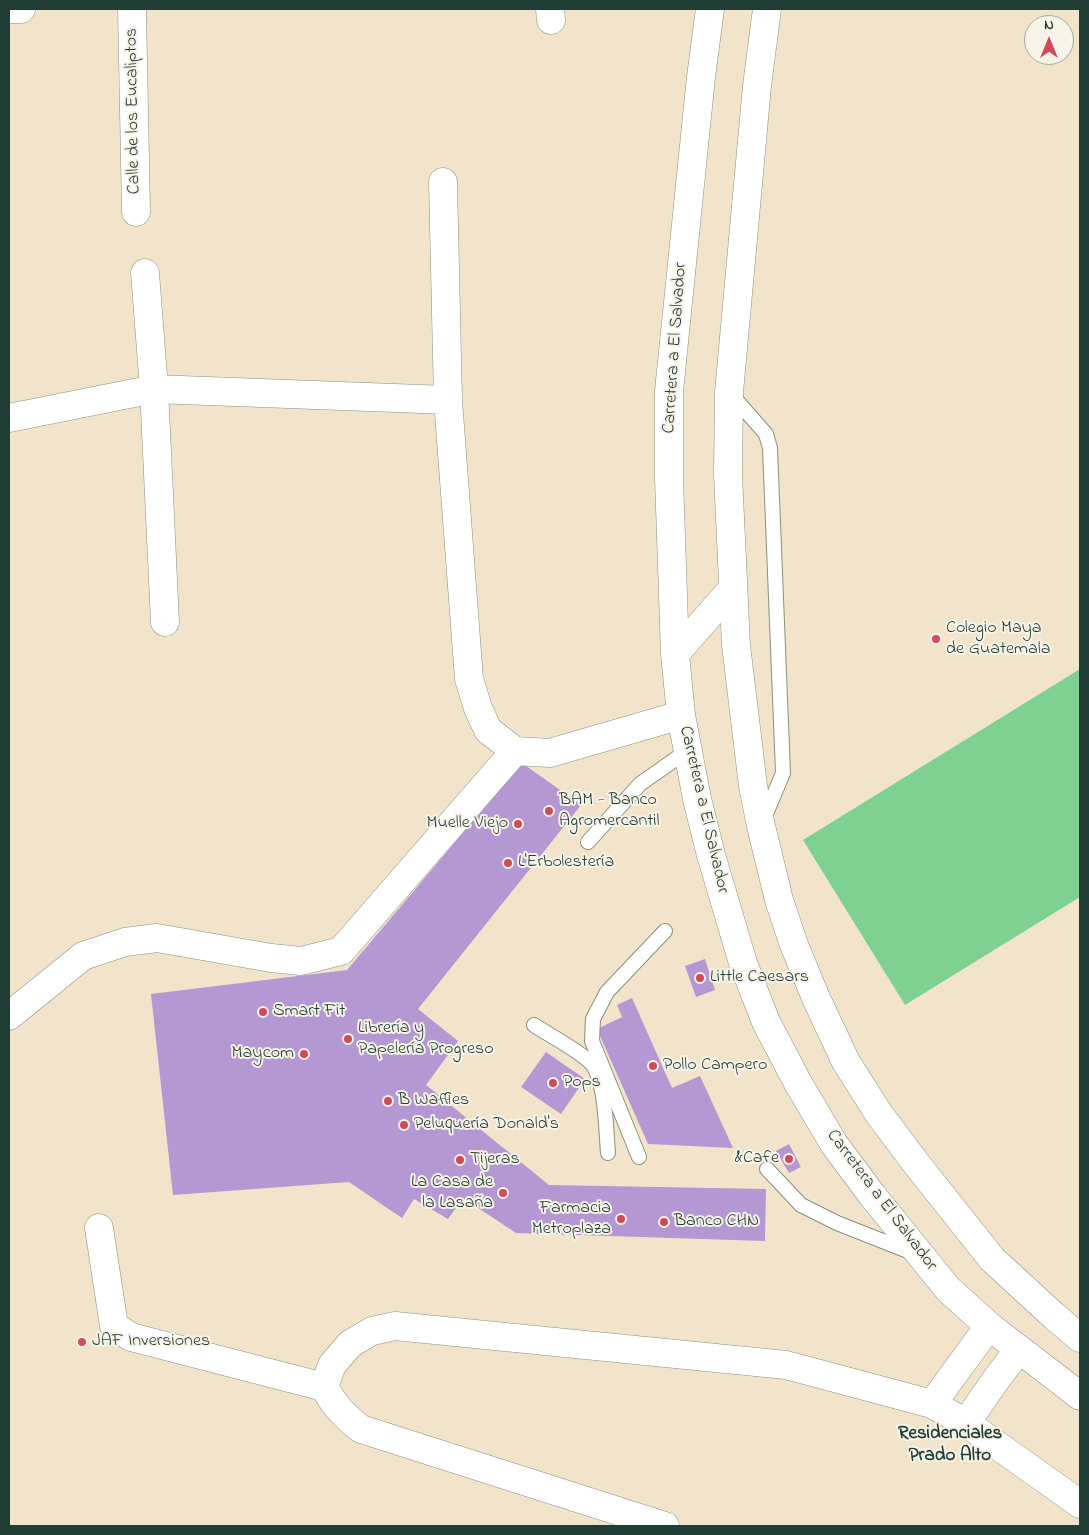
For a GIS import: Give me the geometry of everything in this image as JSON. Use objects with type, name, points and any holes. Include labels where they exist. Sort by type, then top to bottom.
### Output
[{"type":"main road","points":[[9,10],[21,9]]},
{"type":"main road","name":"Calle de los Eucaliptos","points":[[132,9],[136,212]]},
{"type":"main road","name":"Carretera a El Salvador","points":[[710,9],[700,77],[669,391],[669,478],[675,654],[681,715],[687,751],[711,855],[743,963],[766,1022],[798,1083],[834,1144],[872,1196],[948,1289],[989,1326],[1080,1396]]},
{"type":"main road","points":[[767,9],[757,86],[729,392],[728,484],[736,646],[753,786],[761,826],[779,900],[794,945],[846,1062],[879,1114],[992,1258],[1080,1338]]},
{"type":"main road","points":[[443,182],[448,400],[469,679],[478,708],[488,730],[515,751],[550,753],[681,715]]},
{"type":"main road","points":[[146,273],[154,389],[165,622]]},
{"type":"main road","points":[[9,418],[154,389],[448,400]]},
{"type":"main road","points":[[675,654],[733,588]]},
{"type":"main road","points":[[673,596],[736,646]]},
{"type":"main road","points":[[9,1016],[83,956],[125,942],[157,938],[271,958],[301,961],[340,951],[515,751]]},
{"type":"main road","points":[[99,1228],[114,1326],[130,1337],[324,1388],[333,1403],[361,1429],[665,1526]]},
{"type":"main road","points":[[324,1388],[332,1365],[350,1344],[372,1331],[395,1326],[786,1365],[932,1404],[966,1423],[1080,1504]]},
{"type":"main road","points":[[932,1404],[989,1326]]},
{"type":"main road","points":[[966,1423],[994,1381],[1019,1349]]},
{"type":"lane","points":[[729,392],[766,434],[770,448],[783,774],[761,826]]},
{"type":"lane","points":[[588,842],[640,784],[687,751]]},
{"type":"lane","points":[[639,1156],[592,1041],[594,1019],[607,992],[665,931]]},
{"type":"lane","points":[[534,1025],[590,1062],[599,1078],[608,1153]]},
{"type":"lane","points":[[767,1169],[801,1205],[837,1223],[923,1257]]},
{"type":"green space","points":[[1080,669],[1080,897],[905,1005],[803,840]]},
{"type":"building","points":[[522,763],[581,805],[418,1009],[458,1041],[426,1085],[549,1185],[766,1189],[765,1241],[516,1233],[463,1198],[448,1219],[414,1199],[402,1218],[349,1182],[173,1195],[151,994],[347,970]]},
{"type":"building","name":"Little Caesars","points":[[705,959],[715,990],[696,997],[685,966]]},
{"type":"building","points":[[632,998],[672,1088],[700,1076],[733,1148],[648,1144],[597,1029],[622,1017],[617,1005]]},
{"type":"building","name":"Pops","points":[[546,1052],[585,1079],[561,1114],[521,1087]]},
{"type":"building","name":"&Cafe","points":[[789,1144],[801,1167],[789,1173],[776,1151]]},
{"type":"place","name":"Colegio Maya de Guatemala","points":[[936,639]]},
{"type":"place","name":"BAM - Banco Agromercantil","points":[[549,811]]},
{"type":"place","name":"Muelle Viejo","points":[[518,824]]},
{"type":"place","name":"L'Erbolestería","points":[[508,863]]},
{"type":"place","name":"Little Caesars","points":[[700,978]]},
{"type":"place","name":"Smart Fit","points":[[263,1012]]},
{"type":"place","name":"Librería y Papelería Progreso","points":[[348,1039]]},
{"type":"place","name":"Maycom","points":[[304,1054]]},
{"type":"place","name":"Pollo Campero","points":[[653,1066]]},
{"type":"place","name":"Pops","points":[[553,1083]]},
{"type":"place","name":"B Waffles","points":[[388,1101]]},
{"type":"place","name":"Peluquería Donald's","points":[[404,1125]]},
{"type":"place","name":"&Cafe","points":[[789,1159]]},
{"type":"place","name":"Tijeras","points":[[460,1160]]},
{"type":"place","name":"La Casa de la Lasaña","points":[[503,1193]]},
{"type":"place","name":"Farmacia Metroplaza","points":[[621,1219]]},
{"type":"place","name":"Banco CHN","points":[[664,1222]]},
{"type":"place","name":"JAF Inversiones","points":[[82,1342]]},
{"type":"district","name":"Residenciales Prado Alto","points":[[950,1446]]}]
